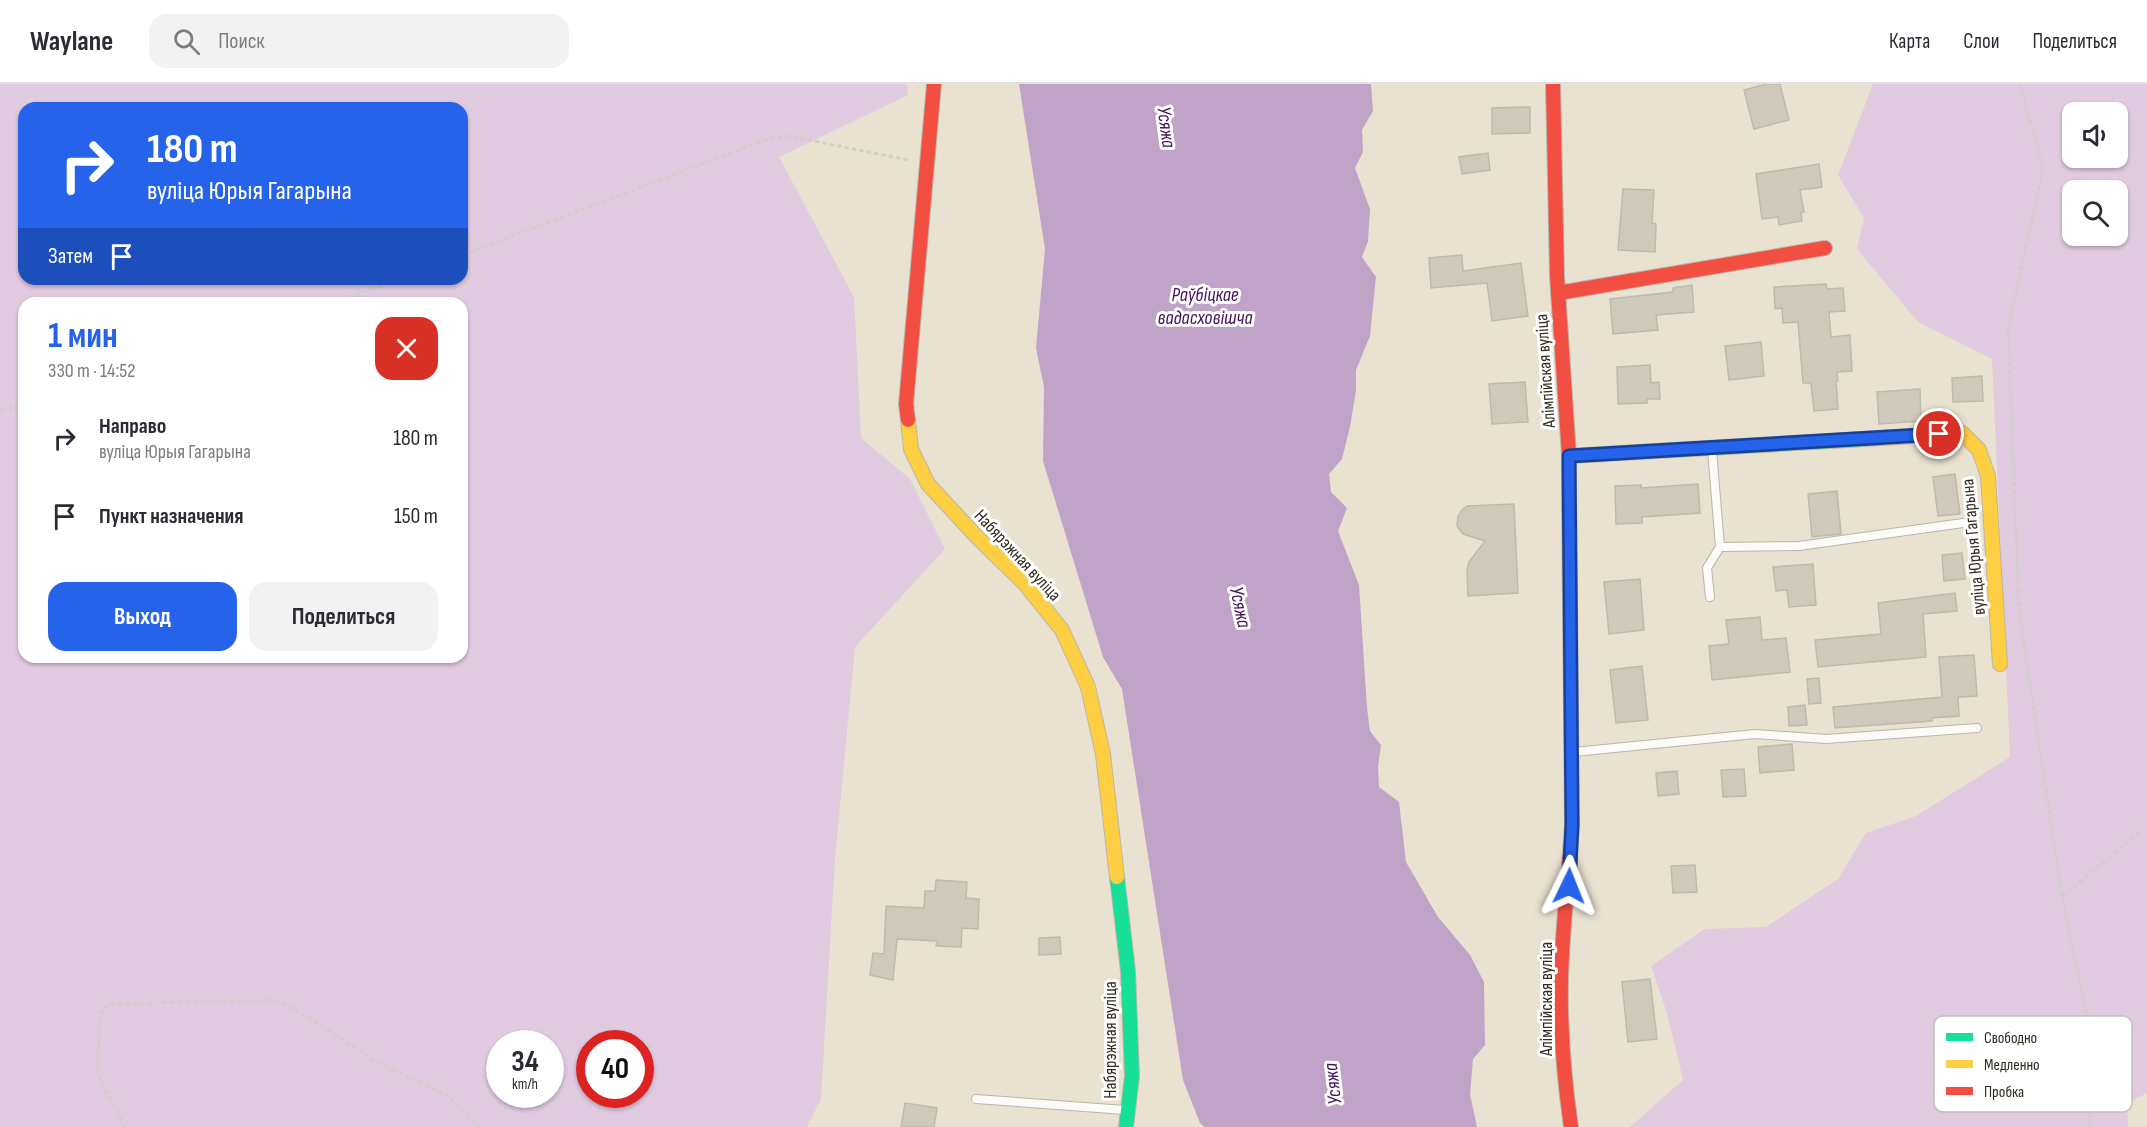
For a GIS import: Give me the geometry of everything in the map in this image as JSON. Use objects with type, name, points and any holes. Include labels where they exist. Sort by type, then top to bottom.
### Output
[{"type":"street","name":"Набярэжная вуліца","points":[[934,84],[906,404],[911,449],[928,484],[1025,584],[1062,630],[1088,687],[1103,754],[1128,971],[1132,1076],[1126,1127]]},
{"type":"street","name":"Алімпійская вуліца","points":[[1553,84],[1558,293],[1569,456],[1572,825],[1562,958],[1561,1021],[1565,1087],[1571,1127]]},
{"type":"street","points":[[1558,293],[1825,248]]},
{"type":"street","name":"вуліца Юрыя Гагарына","points":[[1569,456],[1962,433],[1979,450],[1988,476],[2001,664]]},
{"type":"lane","points":[[1710,597],[1707,568],[1720,547],[1711,447]]},
{"type":"lane","points":[[1720,547],[1799,546],[1963,523]]},
{"type":"lane","points":[[1570,752],[1755,734],[1826,739],[1977,728]]},
{"type":"lane","points":[[976,1099],[1128,1110]]},
{"type":"path","points":[[2020,84],[2043,169],[2008,329],[2019,611],[2062,897],[2087,1016]]},
{"type":"path","points":[[468,253],[765,140],[789,136],[927,164]]},
{"type":"path","points":[[352,297],[383,285]]},
{"type":"path","points":[[0,410],[18,407]]},
{"type":"path","points":[[2062,897],[2147,826]]},
{"type":"path","points":[[125,1127],[98,1075],[99,1015],[108,1004],[276,1000],[309,1017],[378,1064],[447,1095],[480,1127]]},
{"type":"path","points":[[2090,1127],[2091,1112]]},
{"type":"shaded area","points":[[0,84],[907,84],[908,95],[779,157],[854,297],[861,438],[910,479],[945,549],[855,647],[835,859],[821,1099],[807,1127],[0,1127]]},
{"type":"shaded area","points":[[1873,84],[2147,84],[2147,1093],[2132,1100],[2132,1016],[1934,1016],[1934,1112],[2127,1112],[2128,1127],[1630,1127],[1683,1080],[1667,1013],[1651,966],[1705,929],[1766,927],[1838,879],[1866,833],[1916,816],[2010,757],[1992,359],[1918,322],[1857,249],[1864,218],[1838,175]]},
{"type":"water","name":"Раўбіцкае вадасховішча","points":[[1019,84],[1371,84],[1373,111],[1362,130],[1363,152],[1355,168],[1370,209],[1368,241],[1362,257],[1376,277],[1370,336],[1356,370],[1356,390],[1342,459],[1329,474],[1331,492],[1347,508],[1338,531],[1359,585],[1370,731],[1381,745],[1378,767],[1379,787],[1399,802],[1406,862],[1438,917],[1470,955],[1484,982],[1485,1045],[1473,1059],[1470,1094],[1477,1127],[1205,1127],[1200,1123],[1183,1080],[1122,689],[1103,657],[1043,461],[1044,387],[1036,348],[1045,249]]},
{"type":"building","points":[[1767,84],[1780,84],[1789,120],[1754,129],[1744,90]]},
{"type":"building","points":[[1530,107],[1530,133],[1492,134],[1492,108]]},
{"type":"building","points":[[1488,153],[1490,170],[1462,174],[1459,157]]},
{"type":"building","points":[[1819,164],[1822,187],[1800,190],[1804,212],[1801,213],[1802,221],[1779,225],[1778,217],[1762,219],[1756,174]]},
{"type":"building","points":[[1623,189],[1654,190],[1652,223],[1656,224],[1655,252],[1618,250]]},
{"type":"building","points":[[1462,255],[1463,271],[1521,263],[1528,316],[1492,321],[1487,283],[1431,288],[1429,258]]},
{"type":"building","points":[[1826,284],[1827,289],[1843,288],[1845,311],[1829,312],[1831,337],[1850,335],[1852,371],[1837,372],[1838,409],[1814,411],[1811,383],[1803,383],[1798,322],[1783,323],[1782,308],[1775,309],[1774,287]]},
{"type":"building","points":[[1692,285],[1694,312],[1656,315],[1658,330],[1613,334],[1610,299],[1673,292],[1673,288]]},
{"type":"building","points":[[1761,342],[1764,376],[1729,380],[1725,346]]},
{"type":"building","points":[[1650,365],[1651,383],[1659,382],[1660,399],[1647,399],[1647,403],[1618,404],[1617,367]]},
{"type":"building","points":[[1982,376],[1983,401],[1953,402],[1952,378]]},
{"type":"building","points":[[1525,382],[1528,422],[1492,424],[1489,384]]},
{"type":"building","points":[[1920,389],[1921,421],[1879,424],[1877,392]]},
{"type":"building","points":[[1955,474],[1960,514],[1938,516],[1933,477]]},
{"type":"building","points":[[1698,484],[1700,513],[1642,517],[1642,523],[1616,524],[1615,486],[1641,485],[1641,488]]},
{"type":"building","points":[[1837,491],[1841,534],[1812,537],[1808,494]]},
{"type":"building","points":[[1514,504],[1518,593],[1468,596],[1469,562],[1485,541],[1463,534],[1457,526],[1458,516],[1467,506]]},
{"type":"building","points":[[1962,553],[1965,579],[1944,581],[1942,555]]},
{"type":"building","points":[[1813,564],[1816,605],[1789,607],[1787,590],[1776,591],[1773,567]]},
{"type":"building","points":[[1640,579],[1644,630],[1609,634],[1604,582]]},
{"type":"building","points":[[1955,593],[1957,611],[1923,614],[1926,657],[1818,667],[1815,640],[1881,634],[1878,603]]},
{"type":"building","points":[[1760,617],[1762,640],[1786,638],[1790,672],[1712,680],[1709,646],[1729,644],[1726,620]]},
{"type":"building","points":[[1974,655],[1977,696],[1958,697],[1959,716],[1932,718],[1932,721],[1835,728],[1833,707],[1942,697],[1939,657]]},
{"type":"building","points":[[1642,666],[1648,720],[1616,723],[1610,670]]},
{"type":"building","points":[[1819,678],[1821,703],[1809,704],[1807,679]]},
{"type":"building","points":[[1805,705],[1807,725],[1789,726],[1788,707]]},
{"type":"building","points":[[1792,744],[1794,770],[1760,773],[1758,747]]},
{"type":"building","points":[[1744,769],[1746,796],[1723,797],[1721,770]]},
{"type":"building","points":[[1677,771],[1679,794],[1658,796],[1656,773]]},
{"type":"building","points":[[1695,865],[1697,892],[1673,893],[1671,866]]},
{"type":"building","points":[[936,880],[967,882],[966,898],[979,899],[978,929],[962,928],[961,947],[936,946],[938,941],[897,939],[893,980],[870,975],[873,953],[884,954],[886,906],[924,908],[925,891],[935,891]]},
{"type":"building","points":[[1060,937],[1061,954],[1039,955],[1039,938]]},
{"type":"building","points":[[1650,979],[1657,1039],[1628,1042],[1622,982]]},
{"type":"building","points":[[905,1103],[937,1108],[934,1127],[901,1127]]},
{"type":"traffic: fast","points":[[1569,456],[1882,438]]},
{"type":"traffic: fast","points":[[1117,877],[1128,971],[1132,1076],[1126,1127]]},
{"type":"traffic: slow","points":[[908,420],[911,449],[928,484],[1025,584],[1062,630],[1088,687],[1103,754],[1117,877]]},
{"type":"traffic: slow","points":[[1882,438],[1962,433],[1979,450],[1988,476],[2000,664]]},
{"type":"traffic: slow","points":[[1569,498],[1572,824]]},
{"type":"traffic: jam","points":[[908,420],[906,404],[934,84]]},
{"type":"traffic: jam","points":[[1553,84],[1557,276],[1569,456],[1569,498]]},
{"type":"traffic: jam","points":[[1558,293],[1825,248]]},
{"type":"traffic: jam","points":[[1571,1127],[1563,1054],[1561,980],[1572,824]]},
{"type":"route","points":[[1569,886],[1572,825],[1569,456],[1939,434]]},
{"type":"water label","name":"Усяжа","points":[[1167,127]]},
{"type":"water label","name":"Усяжа","points":[[1241,607]]},
{"type":"water label","name":"Усяжа","points":[[1332,1084]]}]
